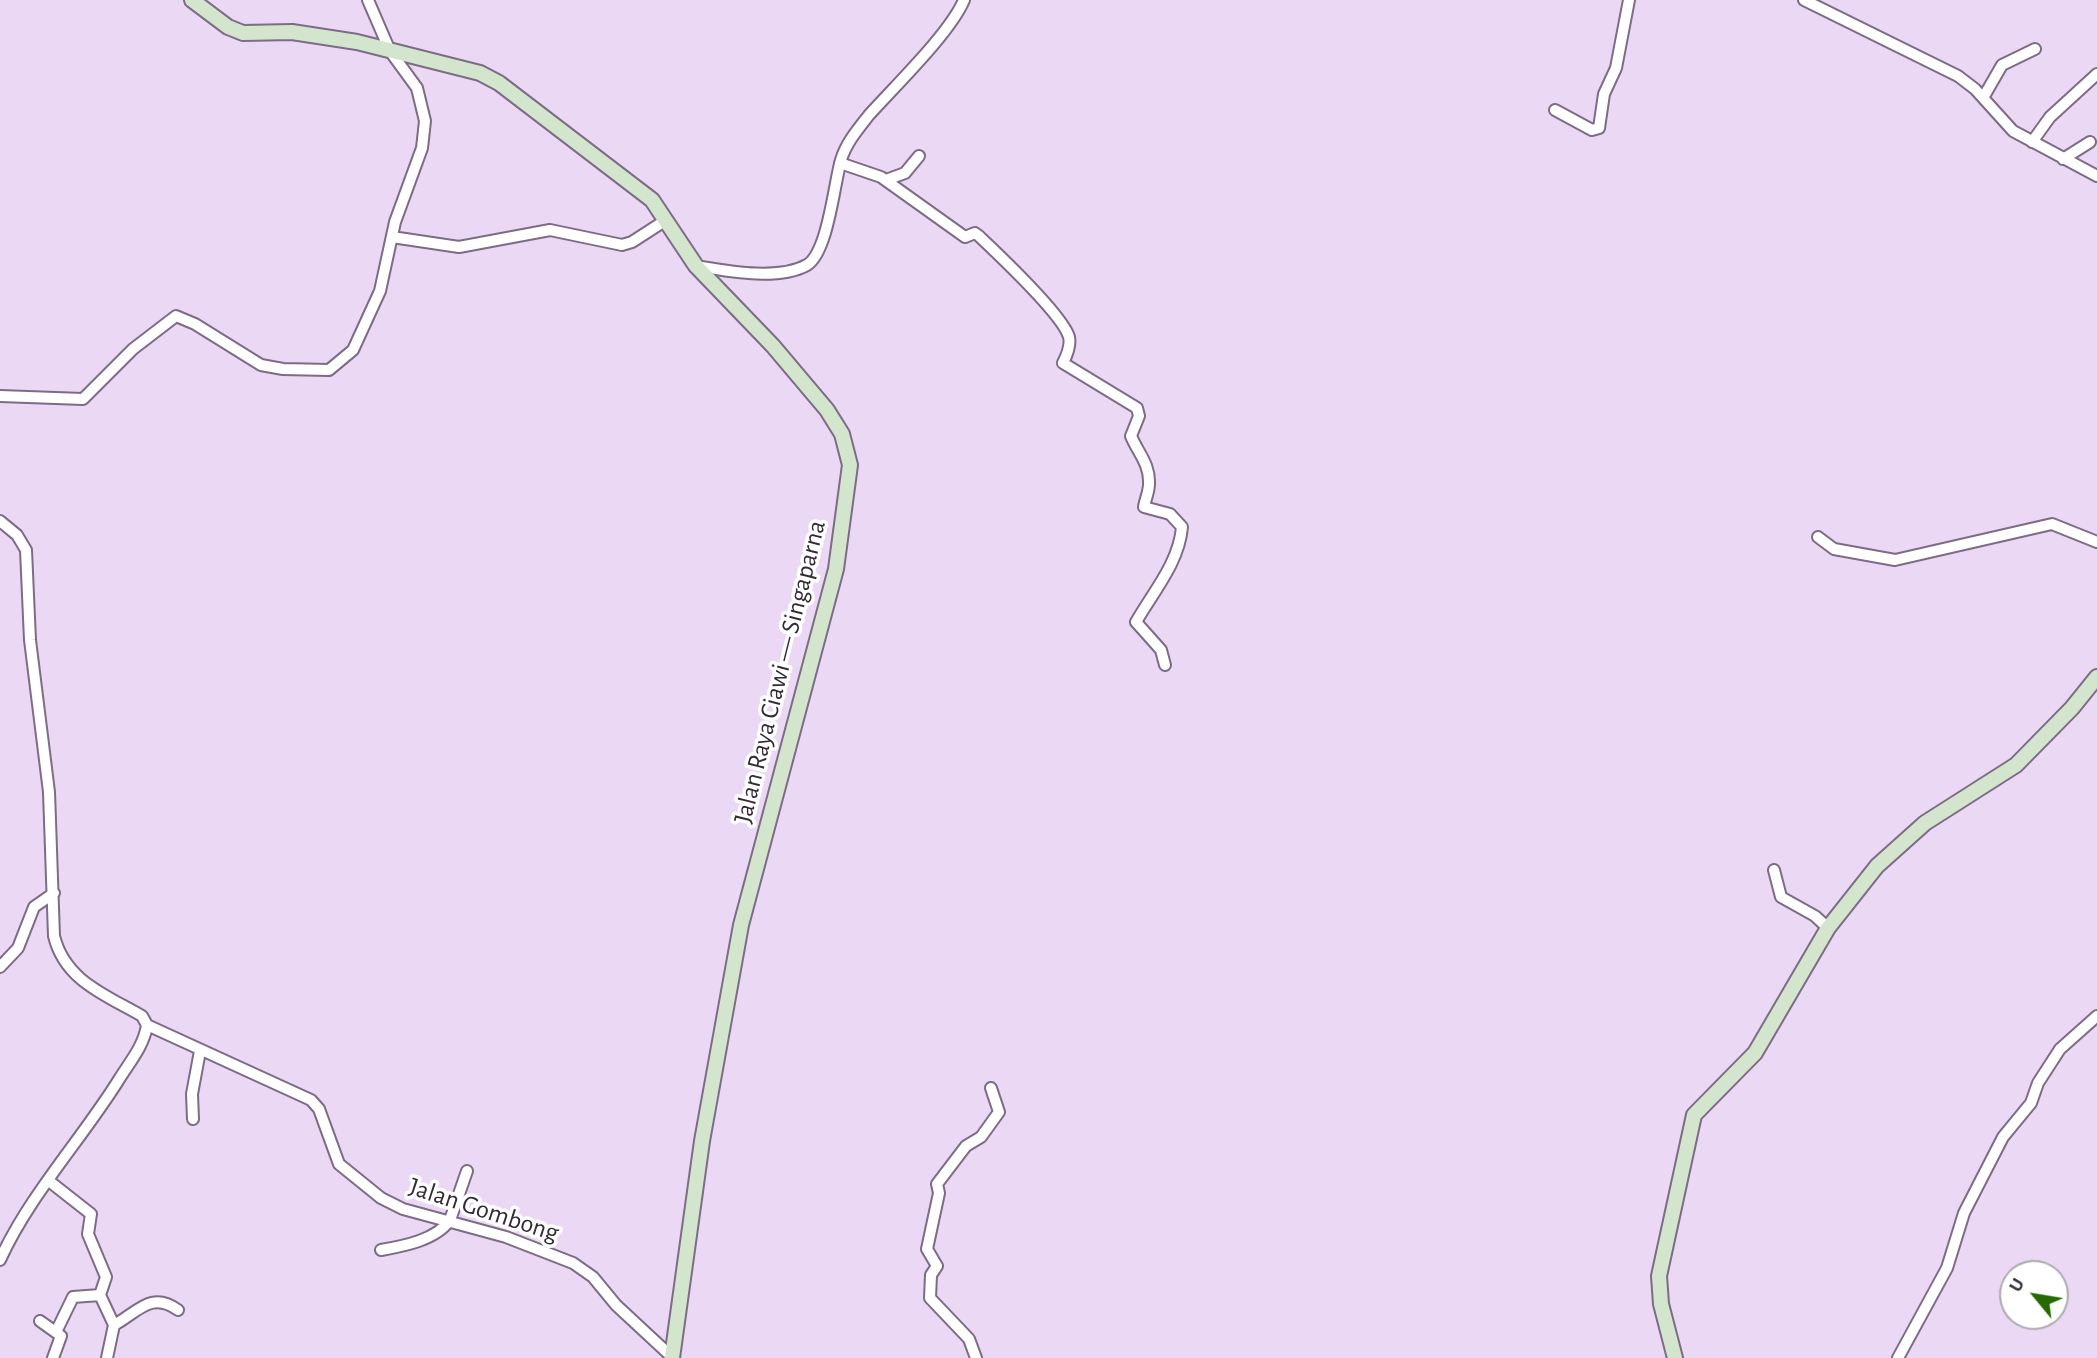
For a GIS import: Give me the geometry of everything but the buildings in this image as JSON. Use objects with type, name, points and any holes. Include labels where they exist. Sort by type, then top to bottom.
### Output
[{"type":"main road","name":"Jalan Raya Ciawi — Singaparna","points":[[192,0],[221,23],[243,33],[292,32],[323,36],[480,73],[499,83],[623,175],[652,200],[696,266],[773,346],[827,410],[842,434],[850,465],[836,569],[741,925],[702,1141],[673,1358]]},
{"type":"main road","points":[[1675,1358],[1661,1304],[1659,1276],[1692,1120],[1698,1110],[1755,1053],[1828,928],[1852,893],[1906,837],[2016,765],[2072,708],[2097,677]]},
{"type":"street","points":[[0,396],[83,399],[133,349],[171,319],[180,316],[261,365],[283,369],[328,370],[353,350],[380,291],[392,237],[422,148],[425,121],[417,88],[390,51],[368,0]]},
{"type":"street","points":[[696,266],[740,274],[807,264],[815,257],[822,241],[844,150],[859,128],[949,24],[964,0]]},
{"type":"street","points":[[1555,110],[1592,130],[1599,128],[1604,94],[1616,68],[1629,0]]},
{"type":"street","points":[[1804,0],[1958,76],[1983,98],[2013,131],[2097,176]]},
{"type":"street","points":[[1983,98],[2002,65],[2035,49]]},
{"type":"street","points":[[2032,142],[2050,117],[2097,74]]},
{"type":"street","points":[[2063,159],[2090,142]]},
{"type":"street","points":[[886,180],[905,173],[919,156]]},
{"type":"street","points":[[840,163],[886,180],[960,234],[966,237],[975,233],[979,236],[1041,298],[1067,333],[1069,341],[1063,363],[1137,408],[1139,416],[1131,436],[1145,458],[1149,472],[1150,487],[1144,507],[1170,514],[1182,527],[1180,544],[1169,568],[1136,622],[1161,650],[1165,665]]},
{"type":"street","points":[[392,237],[459,247],[550,230],[621,245],[632,242],[666,220]]},
{"type":"street","name":"Jalan Gombong","points":[[0,521],[16,535],[26,550],[30,640],[49,792],[54,936],[58,951],[68,967],[81,981],[142,1016],[147,1025],[311,1100],[319,1109],[334,1155],[346,1170],[381,1198],[403,1209],[506,1237],[584,1270],[673,1358]]},
{"type":"street","points":[[1818,537],[1834,549],[1899,561],[2052,524],[2097,542]]},
{"type":"street","points":[[1774,870],[1781,897],[1815,916],[1828,928]]},
{"type":"street","points":[[0,967],[18,948],[34,907],[54,894]]},
{"type":"street","points":[[1898,1358],[1947,1268],[1964,1213],[2003,1137],[2031,1103],[2038,1083],[2060,1049],[2097,1016]]},
{"type":"street","points":[[0,1259],[143,1042],[147,1025]]},
{"type":"street","points":[[193,1119],[192,1094],[200,1051]]},
{"type":"street","points":[[976,1358],[969,1339],[930,1298],[930,1279],[937,1266],[927,1249],[939,1193],[938,1182],[966,1146],[981,1137],[999,1112],[991,1087]]},
{"type":"street","points":[[381,1250],[410,1245],[445,1227],[467,1171]]},
{"type":"street","points":[[49,1181],[90,1214],[88,1234],[106,1277],[100,1294],[114,1325],[107,1358]]},
{"type":"street","points":[[57,1332],[73,1297],[100,1294]]},
{"type":"street","points":[[114,1325],[146,1302],[166,1302],[178,1310]]},
{"type":"street","points":[[40,1321],[61,1336],[53,1358]]}]
